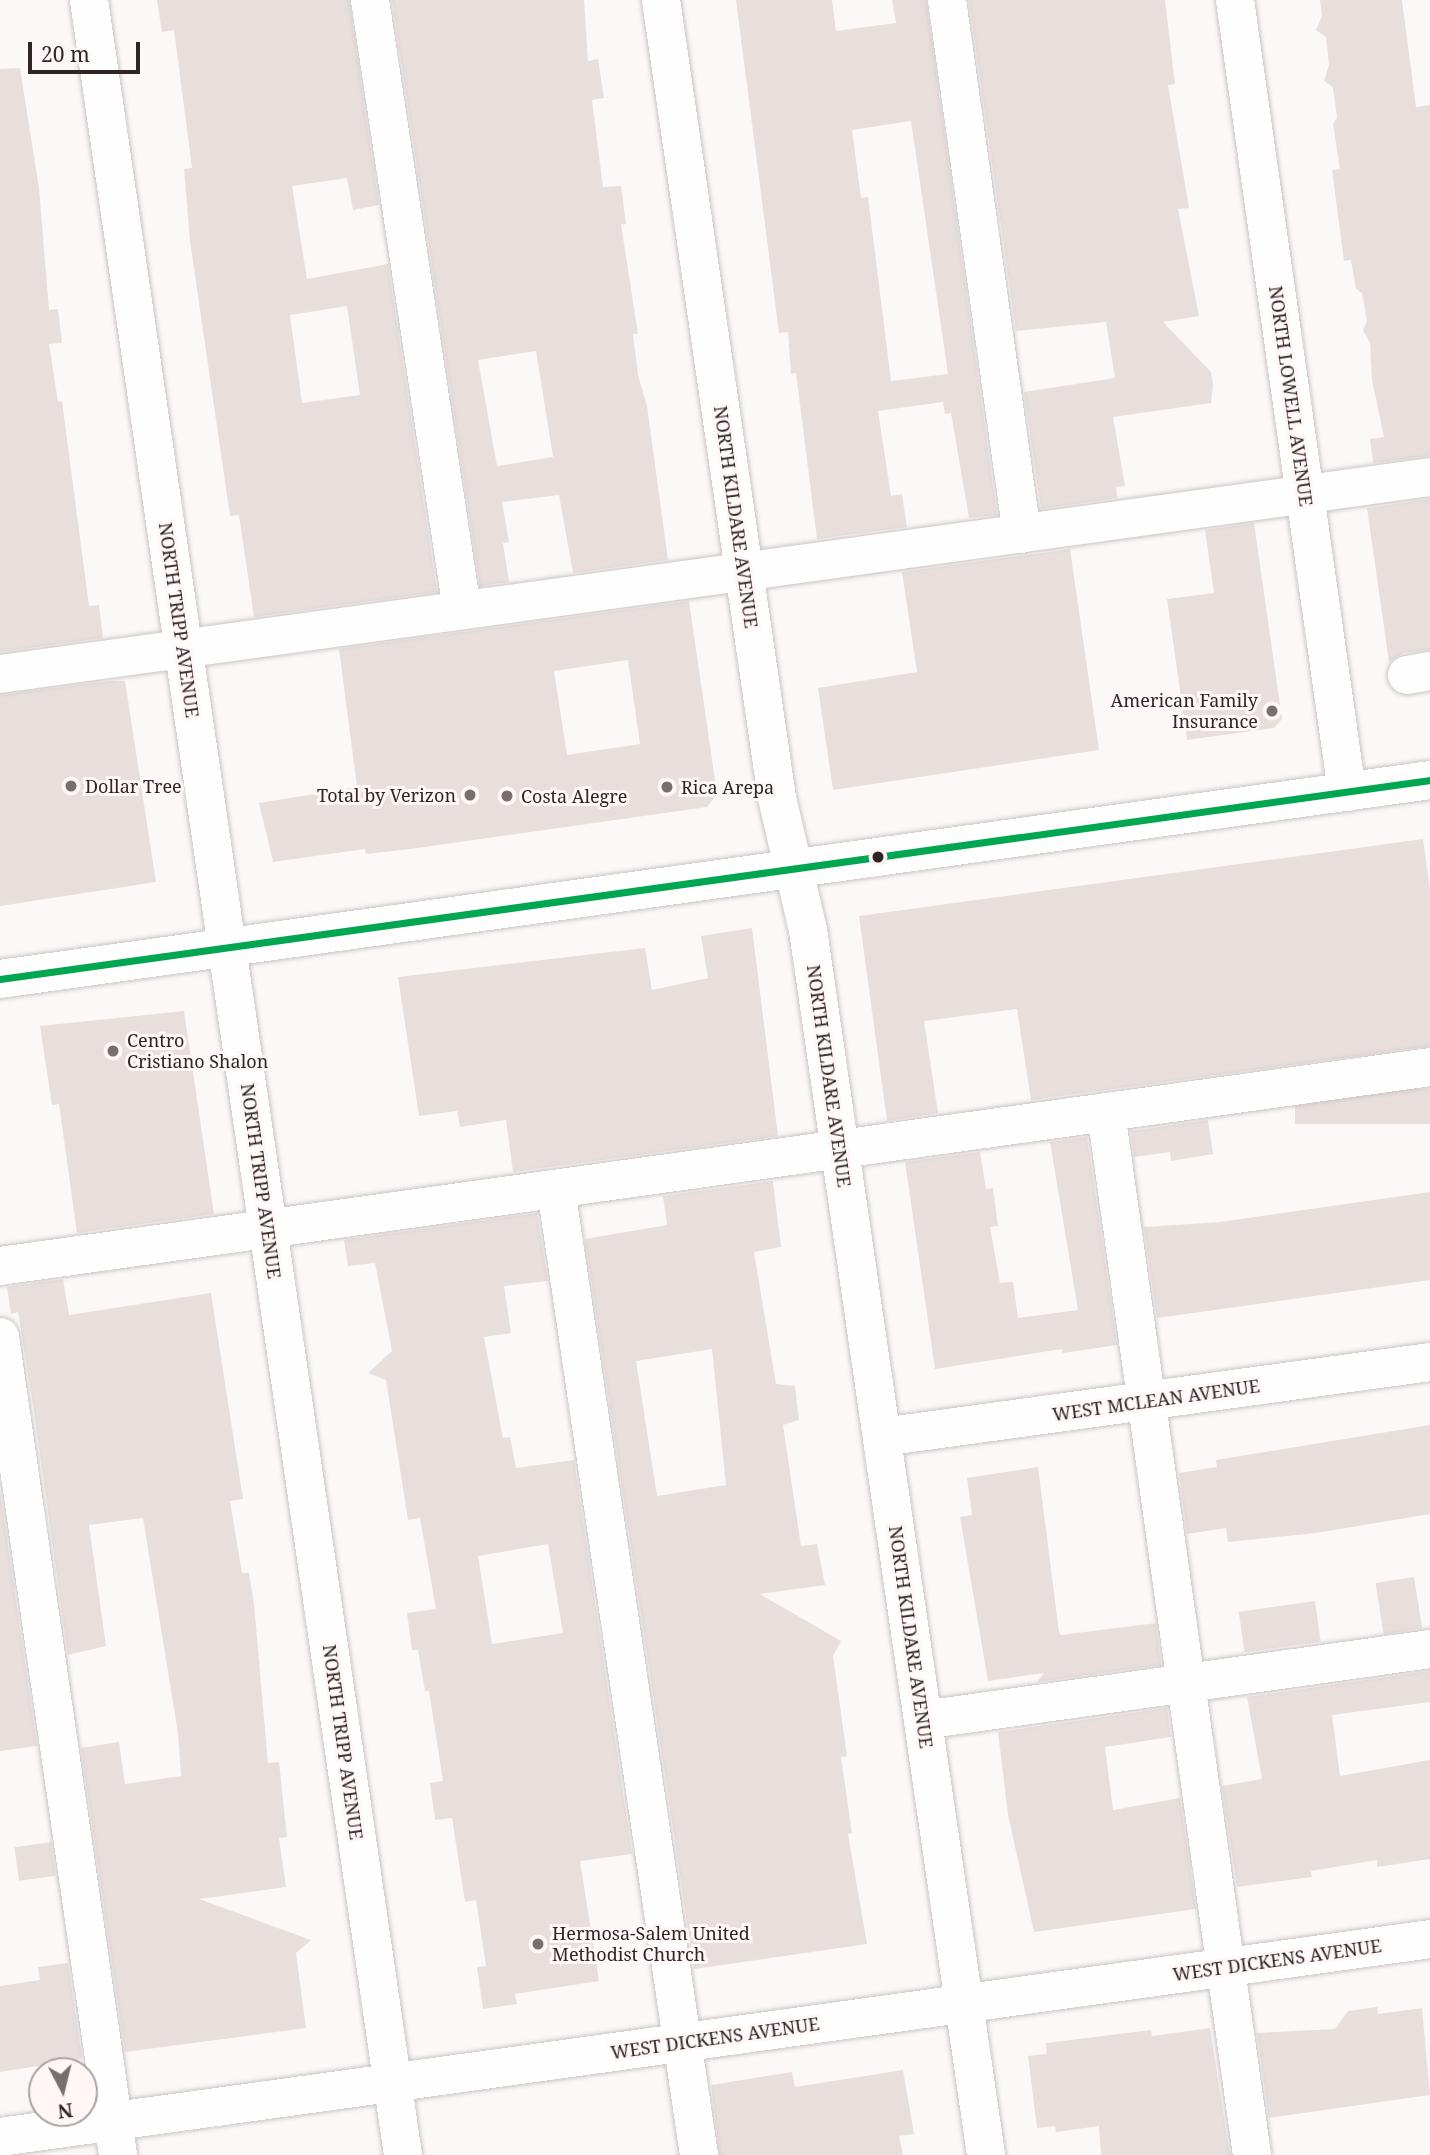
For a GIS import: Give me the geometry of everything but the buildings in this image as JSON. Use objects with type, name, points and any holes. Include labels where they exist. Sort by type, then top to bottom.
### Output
[{"type":"street","name":"NORTH TRIPP AVENUE","points":[[89,0],[403,2155]]},
{"type":"street","points":[[370,0],[462,610]]},
{"type":"street","name":"NORTH KILDARE AVENUE","points":[[661,0],[777,798],[808,930],[986,2155]]},
{"type":"street","points":[[947,0],[1022,534]]},
{"type":"street","name":"NORTH LOWELL AVENUE","points":[[1235,0],[1347,792]]},
{"type":"street","points":[[0,674],[1430,477]]},
{"type":"street","points":[[0,979],[1430,780]]},
{"type":"street","points":[[0,1266],[1430,1067]]},
{"type":"street","points":[[1106,1112],[1252,2155]]},
{"type":"street","points":[[556,1189],[699,2155]]},
{"type":"street","points":[[0,1337],[116,2138]]},
{"type":"street","name":"WEST MCLEAN AVENUE","points":[[882,1437],[1430,1362]]},
{"type":"street","points":[[923,1720],[1430,1648]]},
{"type":"street","name":"WEST DICKENS AVENUE","points":[[0,2137],[116,2138],[393,2083],[1430,1939]]},
{"type":"transit line","points":[[0,979],[1430,780]]},
{"type":"place","name":"American Family Insurance","points":[[1272,711]]},
{"type":"place","name":"Dollar Tree","points":[[71,786]]},
{"type":"place","name":"Rica Arepa","points":[[667,787]]},
{"type":"place","name":"Total by Verizon","points":[[470,795]]},
{"type":"place","name":"Costa Alegre","points":[[507,796]]},
{"type":"place","name":"Centro Cristiano Shalon","points":[[113,1051]]},
{"type":"place","name":"Hermosa-Salem United Methodist Church","points":[[538,1944]]}]
